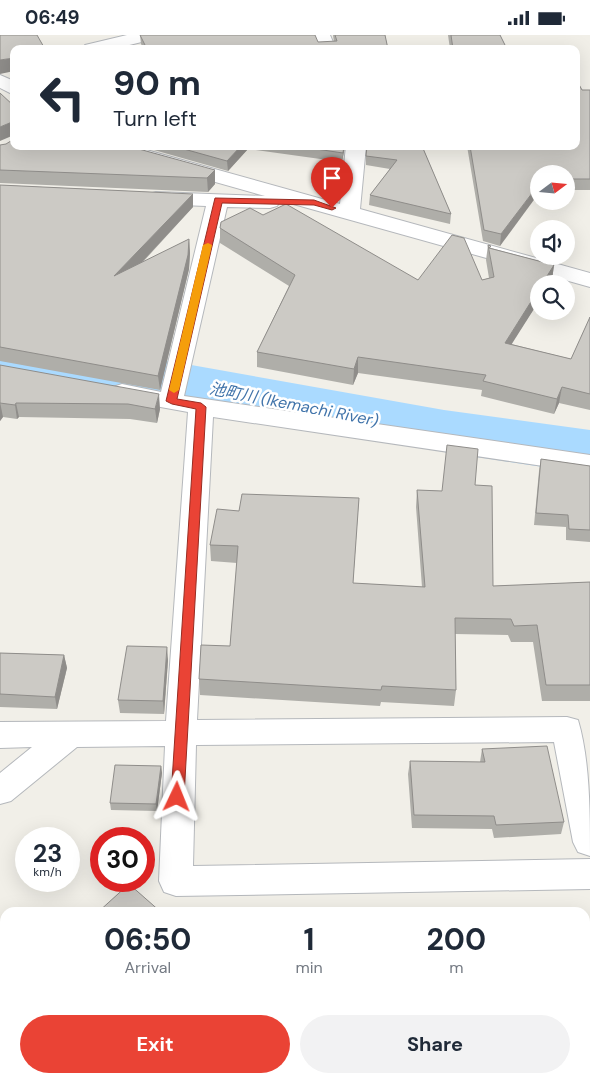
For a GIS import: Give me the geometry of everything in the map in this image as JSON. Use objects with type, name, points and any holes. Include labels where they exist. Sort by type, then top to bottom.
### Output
[{"type":"street","points":[[107,45],[148,35]]},
{"type":"street","points":[[0,79],[10,87]]},
{"type":"street","points":[[123,150],[590,280]]},
{"type":"street","points":[[349,212],[356,150]]},
{"type":"street","points":[[139,197],[314,203]]},
{"type":"street","points":[[172,401],[218,200]]},
{"type":"street","points":[[95,387],[201,407],[590,464]]},
{"type":"street","points":[[201,407],[181,732],[176,881],[590,874]]},
{"type":"street","points":[[0,735],[568,729],[590,842]]},
{"type":"street","points":[[0,791],[71,734]]},
{"type":"building","points":[[0,35],[37,35],[43,45],[10,45],[10,59],[0,60]]},
{"type":"building","points":[[140,35],[315,35],[318,42],[337,41],[335,35],[385,35],[387,45],[145,45]]},
{"type":"building","points":[[451,35],[500,35],[505,45],[452,45]]},
{"type":"building","points":[[580,86],[582,90],[590,90],[590,179],[575,179],[575,165],[530,165],[530,196],[501,234],[484,230],[471,150],[580,150]]},
{"type":"building","points":[[0,93],[10,102],[10,123],[0,127]]},
{"type":"building","points":[[10,142],[10,150],[142,150],[215,170],[207,178],[0,170],[0,145]]},
{"type":"building","points":[[187,150],[237,150],[227,161]]},
{"type":"building","points":[[323,150],[343,150],[343,153]]},
{"type":"building","points":[[367,150],[424,150],[451,214],[370,195],[397,160],[366,156]]},
{"type":"building","points":[[0,185],[193,194],[114,276],[189,239],[188,255],[158,376],[0,347]]},
{"type":"building","points":[[286,204],[418,280],[452,235],[464,238],[482,280],[494,277],[488,245],[491,246],[489,248],[530,259],[530,265],[554,265],[548,275],[530,275],[530,303],[505,343],[571,359],[590,317],[590,394],[562,387],[557,399],[483,381],[486,375],[358,357],[354,369],[257,352],[295,275],[220,228],[221,222],[250,208],[263,215]]},
{"type":"building","points":[[0,365],[159,394],[155,409],[128,404],[16,403],[15,405],[0,403]]},
{"type":"building","points":[[447,445],[478,449],[475,485],[492,486],[493,586],[590,582],[590,685],[546,685],[537,625],[514,626],[511,619],[455,618],[456,690],[382,686],[381,690],[199,679],[201,645],[230,646],[238,546],[210,545],[217,509],[239,511],[242,494],[359,498],[353,583],[425,587],[417,490],[442,491]]},
{"type":"building","points":[[541,459],[590,466],[590,530],[569,529],[568,515],[536,513]]},
{"type":"building","points":[[127,646],[167,647],[163,701],[118,700]]},
{"type":"building","points":[[0,653],[64,655],[55,697],[0,694]]},
{"type":"building","points":[[547,746],[564,822],[496,825],[494,816],[414,815],[410,761],[485,762],[482,749]]},
{"type":"building","points":[[115,765],[161,766],[156,804],[110,803]]},
{"type":"building","points":[[120,892],[138,892],[155,907],[104,907]]},
{"type":"waterway","name":"池町川 (Ikemachi River)","points":[[0,349],[444,431],[590,452]]},
{"type":"slow traffic","points":[[174,390],[208,245]]},
{"type":"route","points":[[177,797],[201,407],[172,401],[218,200],[314,203],[332,208]]}]
